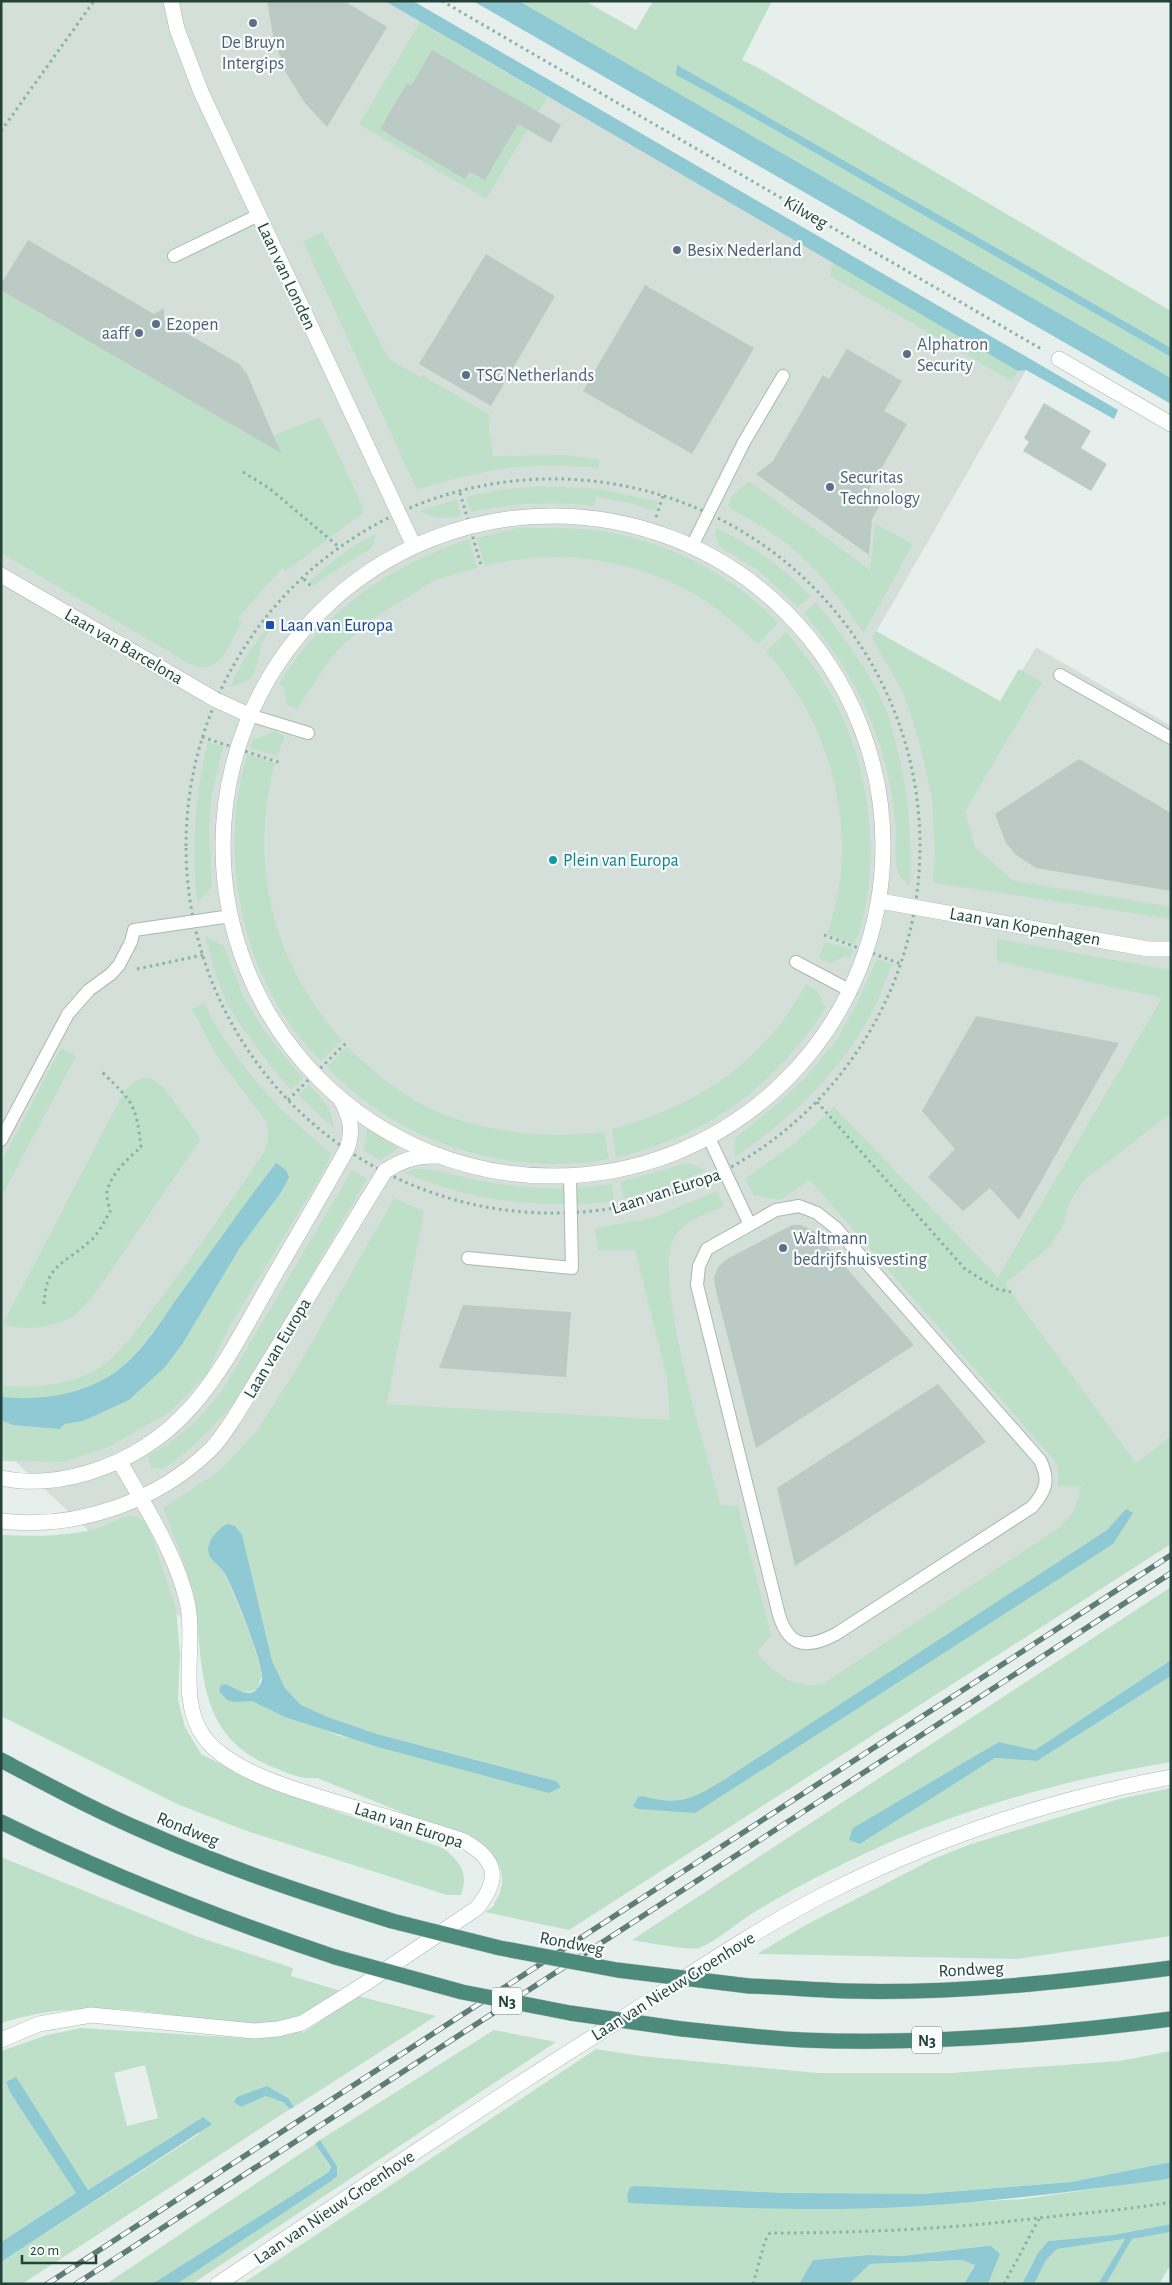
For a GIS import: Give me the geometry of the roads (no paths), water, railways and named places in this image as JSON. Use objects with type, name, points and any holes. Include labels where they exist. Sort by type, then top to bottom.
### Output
[{"type":"highway","name":"Rondweg","points":[[1,1760],[96,1809],[200,1855],[299,1892],[392,1921],[500,1948],[617,1970],[749,1986],[849,1991],[935,1990],[1016,1985],[1171,1968]]},
{"type":"highway","name":"N3","points":[[1,1822],[59,1850],[203,1911],[335,1957],[462,1992],[570,2013],[682,2029],[802,2040],[907,2041],[973,2039],[1068,2032],[1171,2019]]},
{"type":"street","name":"Laan van Londen","points":[[171,1],[186,58],[414,546]]},
{"type":"street","points":[[1059,359],[1171,424]]},
{"type":"street","name":"Laan van Europa","points":[[529,517],[579,517],[630,525],[692,546],[724,563],[751,581],[793,619],[820,651],[852,704],[872,758],[884,826],[884,861],[880,901],[866,951],[851,991],[825,1035],[798,1069],[760,1104],[709,1138],[669,1156],[609,1172],[541,1176],[507,1173],[440,1156],[396,1136],[341,1098],[315,1074],[288,1041],[260,997],[242,956],[231,916],[223,864],[223,822],[234,760],[249,715],[274,669],[293,641],[314,617],[360,578],[414,546],[470,526],[529,517]]},
{"type":"street","name":"Laan van Barcelona","points":[[1,575],[216,700],[249,715]]},
{"type":"street","name":"Laan van Kopenhagen","points":[[880,901],[1148,949],[1171,950]]},
{"type":"street","name":"Laan van Europa","points":[[1,1478],[34,1482],[58,1479],[80,1475],[120,1462],[155,1441],[184,1415],[206,1390],[228,1357],[347,1149],[350,1140],[350,1122],[341,1098]]},
{"type":"street","name":"Laan van Europa","points":[[1,1521],[24,1523],[63,1521],[104,1511],[140,1498],[185,1471],[212,1447],[225,1432],[385,1171],[405,1160],[418,1156],[440,1156]]},
{"type":"street","name":"Laan van Europa","points":[[1,2040],[39,2024],[91,2015],[254,2031],[278,2029],[302,2022],[366,1983],[477,1908],[488,1892],[494,1876],[488,1860],[464,1841],[278,1782],[238,1764],[212,1747],[198,1727],[190,1697],[192,1639],[187,1597],[170,1554],[120,1462]]},
{"type":"street","name":"Laan van Nieuw Groenhove","points":[[218,2284],[549,2064],[823,1895],[915,1851],[973,1828],[1071,1798],[1171,1777]]},
{"type":"lane","points":[[174,256],[259,215]]},
{"type":"lane","points":[[692,546],[744,442],[783,376]]},
{"type":"lane","points":[[1060,674],[1171,738]]},
{"type":"lane","points":[[249,715],[308,733]]},
{"type":"lane","points":[[1,1140],[68,1014],[89,990],[111,974],[125,954],[134,930],[231,916]]},
{"type":"lane","points":[[796,962],[851,991]]},
{"type":"lane","points":[[709,1138],[750,1224]]},
{"type":"lane","points":[[468,1258],[572,1268],[570,1175]]},
{"type":"lane","points":[[790,1206],[807,1208],[826,1218],[1029,1447],[1040,1460],[1046,1475],[1044,1492],[1032,1507],[836,1634],[810,1644],[794,1640],[787,1634],[781,1622],[697,1285],[699,1266],[708,1249],[750,1224],[776,1210],[790,1206]]},
{"type":"water","points":[[385,1],[413,1],[1118,410],[1114,419],[1026,370],[1018,371]]},
{"type":"water","points":[[473,1],[519,1],[1171,378],[1171,404]]},
{"type":"water","points":[[677,65],[1171,348],[1171,357],[676,75]]},
{"type":"water","points":[[276,1163],[286,1170],[289,1177],[282,1191],[239,1249],[183,1343],[165,1367],[129,1400],[83,1421],[65,1424],[59,1429],[13,1425],[1,1420],[1,1397],[45,1397],[88,1387],[102,1381],[132,1358],[155,1330]]},
{"type":"water","points":[[1126,1509],[1133,1513],[1113,1544],[695,1813],[638,1809],[633,1806],[638,1797],[642,1796],[668,1801],[687,1799],[716,1785],[1107,1530]]},
{"type":"water","points":[[228,1524],[235,1526],[242,1535],[272,1661],[285,1688],[301,1705],[328,1717],[377,1734],[556,1781],[561,1787],[549,1793],[378,1747],[285,1717],[252,1701],[234,1702],[227,1700],[219,1691],[221,1685],[224,1684],[242,1692],[250,1693],[256,1690],[262,1680],[262,1672],[253,1643],[234,1592],[224,1572],[211,1559],[208,1550],[213,1536]]},
{"type":"water","points":[[1171,1660],[1171,1676],[1037,1761],[995,1758],[860,1844],[849,1840],[853,1828],[999,1742],[1035,1750]]},
{"type":"water","points":[[16,2077],[88,2190],[203,2117],[212,2124],[1,2262],[1,2242],[76,2193],[11,2094],[6,2082]]},
{"type":"water","points":[[267,2086],[288,2098],[294,2107],[290,2109],[283,2102],[266,2096],[241,2107],[234,2102],[237,2097]]},
{"type":"water","points":[[320,2140],[337,2166],[337,2176],[333,2180],[177,2284],[152,2284],[329,2172],[331,2167],[315,2144]]},
{"type":"water","points":[[1171,2162],[1171,2178],[1161,2180],[1041,2195],[921,2206],[787,2209],[628,2203],[627,2195],[630,2187],[636,2186],[781,2193],[923,2194],[1071,2182]]},
{"type":"water","points":[[1171,2224],[1171,2232],[1132,2239],[1106,2284],[1098,2284],[1125,2239],[1057,2249],[1046,2260],[1034,2284],[1022,2284],[1038,2253],[1048,2241],[1113,2235]]},
{"type":"water","points":[[991,2246],[1000,2254],[988,2284],[964,2284],[975,2265],[962,2260],[870,2264],[849,2284],[799,2284],[813,2260],[868,2255],[902,2256]]},
{"type":"railway","points":[[47,2284],[1171,1555]]},
{"type":"railway","points":[[76,2284],[1171,1573]]},
{"type":"place","name":"De Bruyn Intergips","points":[[253,23]]},
{"type":"place","name":"Besix Nederland","points":[[677,250]]},
{"type":"place","name":"E2open","points":[[156,324]]},
{"type":"place","name":"aaff","points":[[139,333]]},
{"type":"place","name":"Alphatron Security","points":[[907,354]]},
{"type":"place","name":"TSG Netherlands","points":[[466,375]]},
{"type":"place","name":"Securitas Technology","points":[[830,487]]},
{"type":"place","name":"Laan van Europa","points":[[270,625]]},
{"type":"place","name":"Plein van Europa","points":[[553,860]]},
{"type":"place","name":"Waltmann bedrijfshuisvesting","points":[[783,1248]]}]
